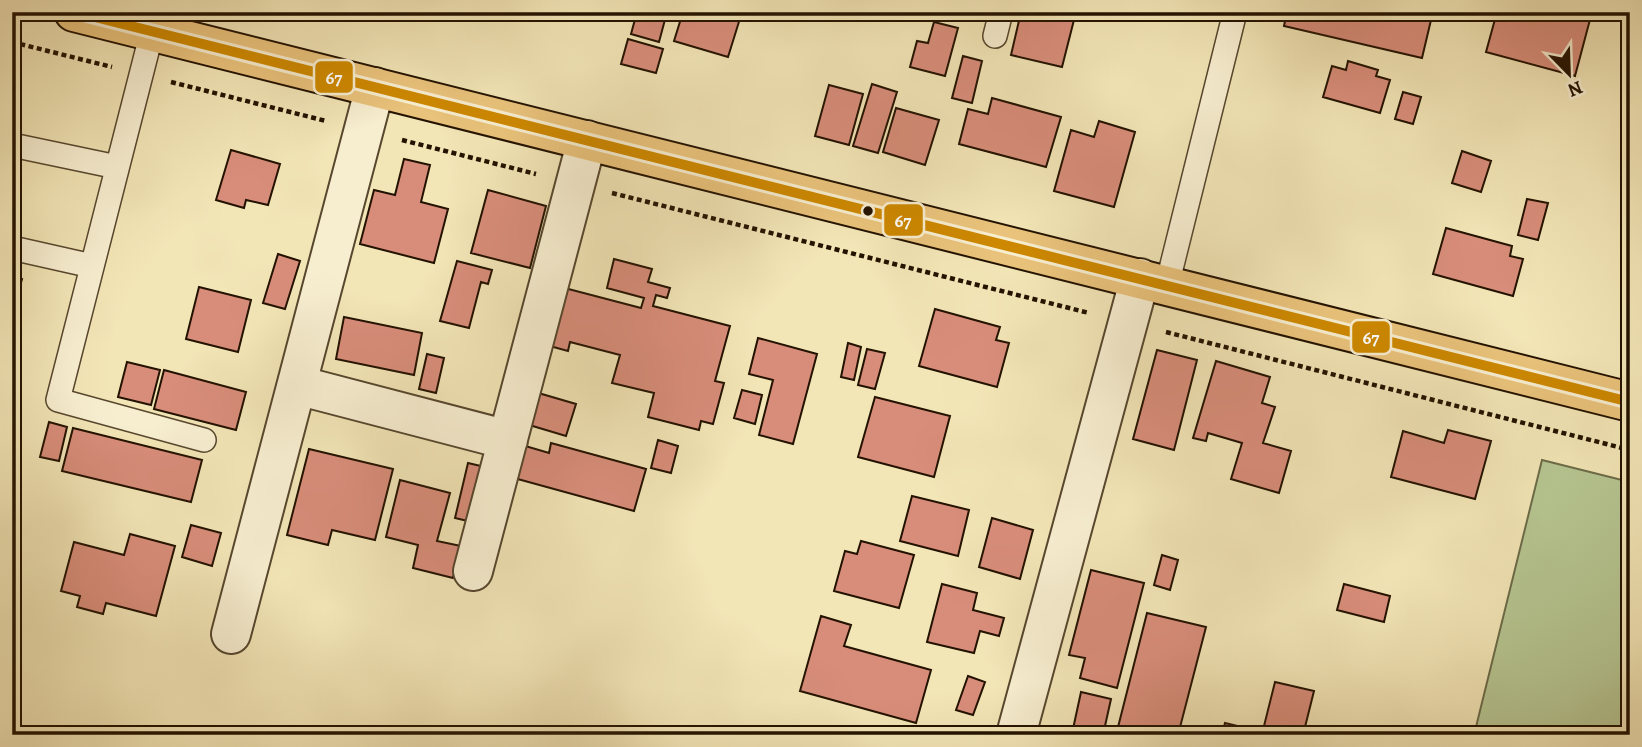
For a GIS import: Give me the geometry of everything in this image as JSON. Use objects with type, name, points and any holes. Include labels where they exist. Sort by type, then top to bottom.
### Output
[{"type":"main road","points":[[74,12],[1630,402]]},
{"type":"street","points":[[231,634],[375,87]]},
{"type":"street","points":[[473,571],[587,140]]},
{"type":"street","points":[[1016,735],[1127,323],[1153,282]]},
{"type":"street","points":[[297,385],[508,440]]},
{"type":"lane","points":[[995,36],[1001,12]]},
{"type":"lane","points":[[1153,282],[1236,12]]},
{"type":"lane","points":[[152,32],[58,400],[204,440]]},
{"type":"lane","points":[[12,145],[117,167]]},
{"type":"lane","points":[[12,248],[92,266]]},
{"type":"path","points":[[12,42],[1630,450]]},
{"type":"green space","points":[[1542,460],[1630,482],[1630,735],[1474,735]]},
{"type":"building","points":[[637,12],[667,12],[659,42],[631,34]]},
{"type":"building","points":[[683,12],[742,12],[728,57],[674,41]]},
{"type":"building","points":[[1021,12],[1076,12],[1062,67],[1011,55]]},
{"type":"building","points":[[1287,12],[1395,12],[1431,20],[1422,58],[1284,26]]},
{"type":"building","points":[[1497,12],[1592,12],[1575,76],[1486,52]]},
{"type":"building","points":[[934,22],[958,28],[945,76],[910,67],[917,41],[928,43]]},
{"type":"building","points":[[628,39],[663,49],[656,73],[621,64]]},
{"type":"building","points":[[963,56],[982,61],[972,103],[952,98]]},
{"type":"building","points":[[1348,61],[1378,70],[1376,76],[1390,80],[1380,113],[1323,97],[1332,66],[1346,70]]},
{"type":"building","points":[[872,84],[897,92],[878,153],[853,146]]},
{"type":"building","points":[[829,85],[863,94],[849,145],[815,136]]},
{"type":"building","points":[[1403,92],[1421,97],[1413,124],[1395,119]]},
{"type":"building","points":[[992,98],[1061,117],[1046,167],[959,144],[968,109],[988,114]]},
{"type":"building","points":[[896,108],[939,120],[925,165],[883,152]]},
{"type":"building","points":[[1099,121],[1135,132],[1114,207],[1054,191],[1071,130],[1094,137]]},
{"type":"building","points":[[231,150],[280,164],[268,205],[246,200],[244,208],[216,200]]},
{"type":"building","points":[[1462,151],[1491,161],[1481,192],[1452,183]]},
{"type":"building","points":[[404,159],[430,165],[421,202],[448,209],[434,263],[360,244],[374,190],[395,195]]},
{"type":"building","points":[[488,190],[546,206],[530,268],[471,253]]},
{"type":"building","points":[[1527,199],[1548,203],[1538,240],[1518,235]]},
{"type":"building","points":[[1446,228],[1512,246],[1510,256],[1523,259],[1513,296],[1433,274]]},
{"type":"building","points":[[278,254],[300,261],[285,309],[263,303]]},
{"type":"building","points":[[614,259],[652,269],[648,282],[670,288],[667,298],[656,295],[653,306],[730,326],[715,381],[724,383],[713,424],[701,421],[699,430],[648,417],[654,393],[612,383],[620,355],[570,342],[568,351],[546,345],[557,286],[641,308],[644,298],[607,288]]},
{"type":"building","points":[[457,261],[492,270],[488,284],[481,282],[469,328],[440,321]]},
{"type":"building","points":[[12,276],[22,279],[12,317]]},
{"type":"building","points":[[199,287],[251,300],[238,352],[186,339]]},
{"type":"building","points":[[935,309],[1000,327],[996,340],[1009,343],[997,387],[919,366]]},
{"type":"building","points":[[344,317],[422,333],[414,375],[336,359]]},
{"type":"building","points":[[758,338],[817,354],[793,444],[759,435],[773,380],[749,374]]},
{"type":"building","points":[[848,343],[861,347],[854,380],[841,377]]},
{"type":"building","points":[[867,349],[885,353],[875,389],[858,385]]},
{"type":"building","points":[[1157,350],[1197,360],[1174,450],[1133,439]]},
{"type":"building","points":[[427,354],[444,358],[436,393],[419,389]]},
{"type":"building","points":[[1216,361],[1270,377],[1262,403],[1275,407],[1263,443],[1291,451],[1279,493],[1231,479],[1242,443],[1208,433],[1206,441],[1193,438]]},
{"type":"building","points":[[127,362],[160,370],[151,405],[118,397]]},
{"type":"building","points":[[164,370],[246,392],[236,430],[154,409]]},
{"type":"building","points":[[742,390],[762,395],[755,424],[734,418]]},
{"type":"building","points":[[535,392],[576,404],[566,436],[526,424]]},
{"type":"building","points":[[875,397],[950,416],[934,477],[858,457]]},
{"type":"building","points":[[49,422],[67,427],[59,461],[40,457]]},
{"type":"building","points":[[73,428],[202,460],[191,502],[62,471]]},
{"type":"building","points":[[1448,430],[1491,441],[1475,499],[1391,477],[1403,431],[1444,443]]},
{"type":"building","points":[[658,440],[678,446],[671,473],[651,468]]},
{"type":"building","points":[[551,443],[646,469],[634,511],[514,478],[522,445],[549,453]]},
{"type":"building","points":[[309,449],[393,469],[375,540],[332,530],[328,545],[287,535]]},
{"type":"building","points":[[468,463],[485,467],[472,522],[455,518]]},
{"type":"building","points":[[400,480],[450,493],[437,541],[461,546],[453,578],[413,568],[418,545],[386,537]]},
{"type":"building","points":[[912,496],[969,510],[958,556],[900,541]]},
{"type":"building","points":[[992,518],[1033,530],[1020,579],[979,567]]},
{"type":"building","points":[[191,525],[221,533],[212,566],[182,557]]},
{"type":"building","points":[[130,534],[175,546],[156,616],[106,603],[103,614],[77,607],[80,596],[61,591],[74,542],[124,555]]},
{"type":"building","points":[[861,541],[914,555],[899,608],[834,591],[845,551],[857,554]]},
{"type":"building","points":[[1162,555],[1178,560],[1170,590],[1154,585]]},
{"type":"building","points":[[1091,570],[1144,583],[1117,688],[1080,678],[1085,658],[1069,655]]},
{"type":"building","points":[[12,576],[17,578],[14,591],[12,590]]},
{"type":"building","points":[[942,584],[977,593],[973,610],[1004,618],[999,636],[980,631],[974,653],[927,642]]},
{"type":"building","points":[[1344,584],[1390,596],[1384,622],[1337,610]]},
{"type":"building","points":[[1147,613],[1206,627],[1178,735],[1116,735]]},
{"type":"building","points":[[821,616],[851,625],[844,646],[931,670],[916,723],[800,691]]},
{"type":"building","points":[[968,676],[985,682],[973,715],[956,710]]},
{"type":"building","points":[[1275,682],[1314,691],[1303,735],[1264,726]]},
{"type":"building","points":[[1081,692],[1111,699],[1103,735],[1073,729]]},
{"type":"building","points":[[1225,723],[1258,731],[1257,735],[1222,735]]},
{"type":"transit line","name":"67","points":[[75,12],[1630,402]]}]
